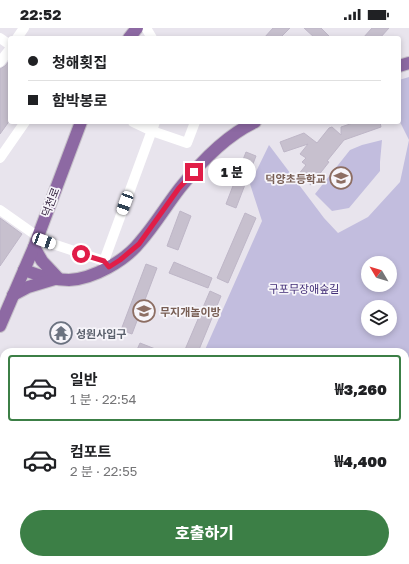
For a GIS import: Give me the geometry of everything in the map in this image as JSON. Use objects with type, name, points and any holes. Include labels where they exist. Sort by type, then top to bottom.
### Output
[{"type":"main road","points":[[131,36],[137,28]]},
{"type":"main road","name":"덕천로","points":[[0,326],[24,270],[80,124]]},
{"type":"main road","points":[[24,270],[35,275],[68,280],[85,277],[106,264],[120,260],[139,244],[179,188],[194,172],[218,148],[250,124]]},
{"type":"main road","points":[[35,242],[42,261],[58,278]]},
{"type":"main road","points":[[13,296],[28,287],[58,278]]},
{"type":"street","points":[[0,62],[8,51]]},
{"type":"street","points":[[0,158],[24,124]]},
{"type":"street","points":[[143,124],[153,126],[187,143],[194,124]]},
{"type":"street","points":[[0,210],[35,242],[69,250],[106,264],[153,126]]},
{"type":"green space","points":[[409,77],[409,140],[401,124],[401,79]]},
{"type":"green space","points":[[382,140],[380,171],[349,208],[332,211],[315,194],[350,150]]},
{"type":"green space","name":"구포무장애숲길","points":[[409,140],[409,348],[206,348],[262,221],[250,184],[269,145],[324,218],[338,233],[368,217],[400,182]]},
{"type":"building","points":[[273,28],[290,28],[282,36],[266,36]]},
{"type":"building","points":[[304,28],[321,28],[329,36],[313,36]]},
{"type":"building","points":[[372,28],[389,28],[382,36],[365,36]]},
{"type":"building","points":[[8,62],[8,123],[0,134],[0,69]]},
{"type":"building","points":[[350,124],[380,124],[381,127],[344,140],[327,161],[329,162],[311,185],[298,175],[306,165],[302,162],[306,158],[300,154],[308,144],[284,152],[280,142],[304,133],[317,143],[329,128],[332,127],[341,135],[341,127]]},
{"type":"building","points":[[246,152],[256,156],[236,208],[226,204]]},
{"type":"building","points":[[180,211],[191,216],[178,250],[167,246]]},
{"type":"building","points":[[245,213],[256,218],[228,283],[217,278]]},
{"type":"building","points":[[0,218],[22,234],[0,266]]},
{"type":"building","points":[[174,262],[212,278],[208,288],[169,273]]},
{"type":"building","points":[[146,264],[157,268],[132,334],[121,330]]},
{"type":"building","points":[[210,291],[221,296],[200,348],[186,348]]},
{"type":"building","name":"성원사입구","points":[[58,325],[70,330],[65,341],[53,336]]},
{"type":"building","points":[[140,343],[153,348],[138,348]]},
{"type":"place","name":"덕양초등학교","points":[[341,178]]},
{"type":"place","name":"무지개놀이방","points":[[144,311]]},
{"type":"place","name":"성원사입구","points":[[61,333]]},
{"type":"route","points":[[81,254],[104,261],[109,267],[120,260],[139,244],[179,188],[194,172]]}]
